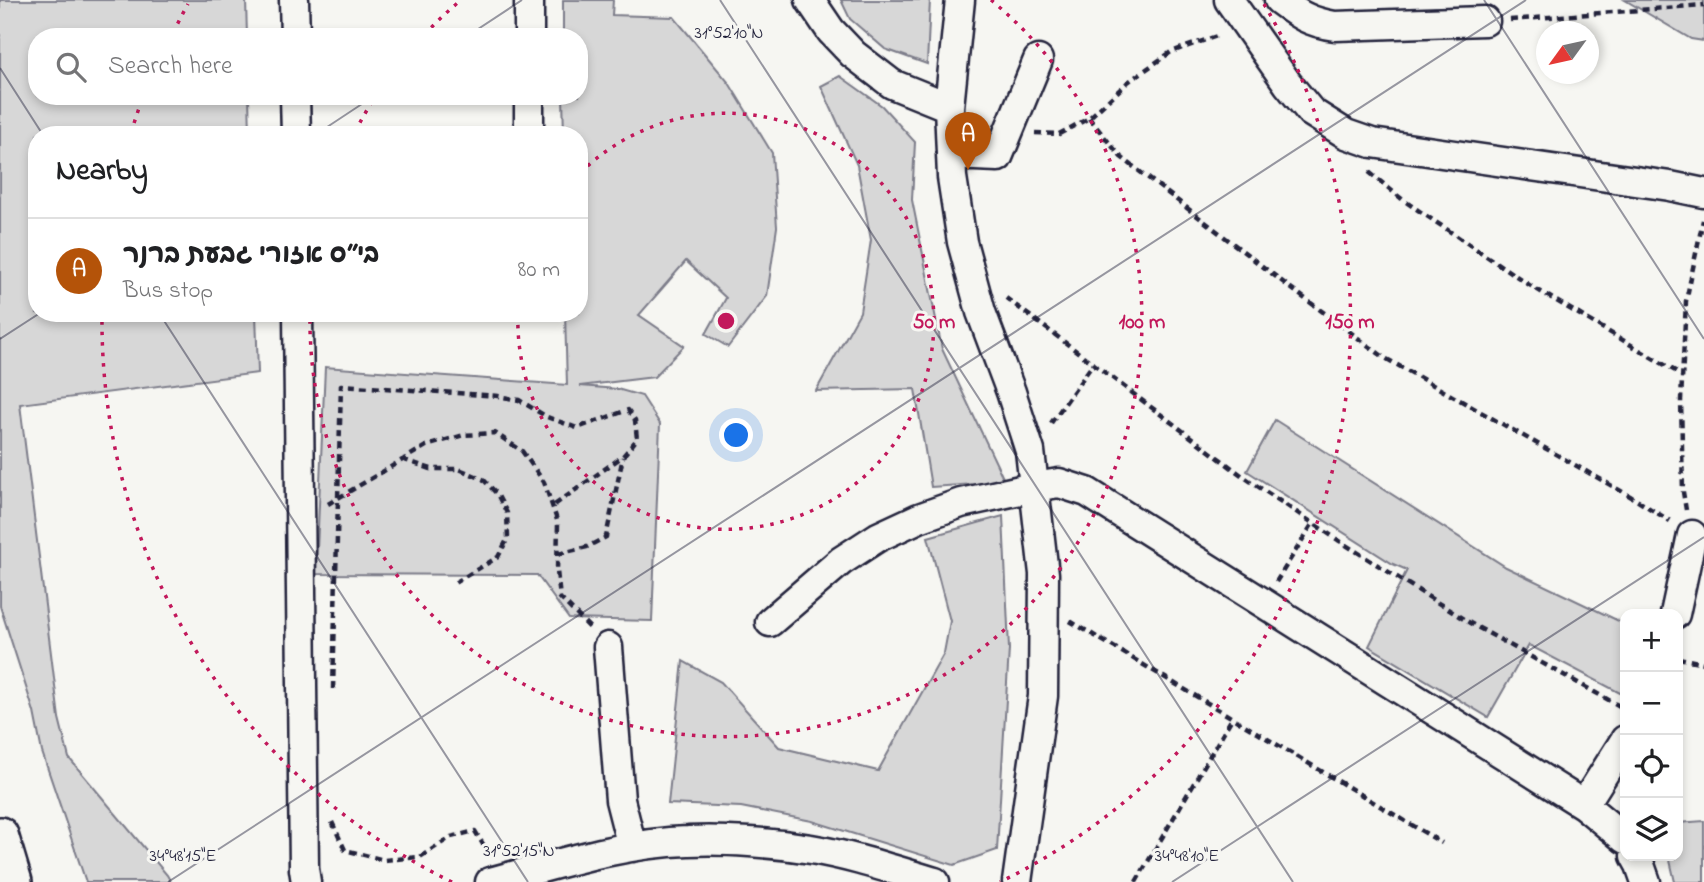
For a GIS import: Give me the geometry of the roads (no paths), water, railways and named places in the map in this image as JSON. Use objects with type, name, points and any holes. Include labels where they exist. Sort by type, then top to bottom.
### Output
[{"type":"main road","points":[[0,835],[14,882]]},
{"type":"street","points":[[294,0],[295,28]]},
{"type":"street","points":[[529,28],[530,0]]},
{"type":"street","points":[[810,0],[831,31],[853,54],[892,84],[949,107]]},
{"type":"street","points":[[961,0],[949,107],[952,177],[962,242],[981,312],[1030,451],[1044,574],[1043,696],[1017,882]]},
{"type":"street","points":[[1229,0],[1311,112],[1346,134],[1372,143],[1704,192]]},
{"type":"street","points":[[1279,0],[1315,23],[1335,26],[1485,22]]},
{"type":"street","points":[[951,155],[998,157],[1038,60]]},
{"type":"street","points":[[295,105],[296,126]]},
{"type":"street","points":[[529,105],[529,126]]},
{"type":"street","points":[[1648,183],[1704,172]]},
{"type":"street","points":[[298,322],[306,882]]},
{"type":"street","points":[[771,622],[841,561],[878,537],[961,503],[1059,483],[1087,492],[1584,805],[1620,835]]},
{"type":"street","points":[[1676,609],[1692,535]]},
{"type":"street","points":[[608,647],[620,800],[632,847]]},
{"type":"street","points":[[1584,805],[1620,748]]},
{"type":"street","points":[[496,880],[572,872],[632,847],[688,841],[811,849],[877,864],[935,882]]},
{"type":"street","points":[[1638,861],[1646,882]]},
{"type":"place","name":"בי״ס אזורי גבעת ברנר","points":[[968,170]]}]
